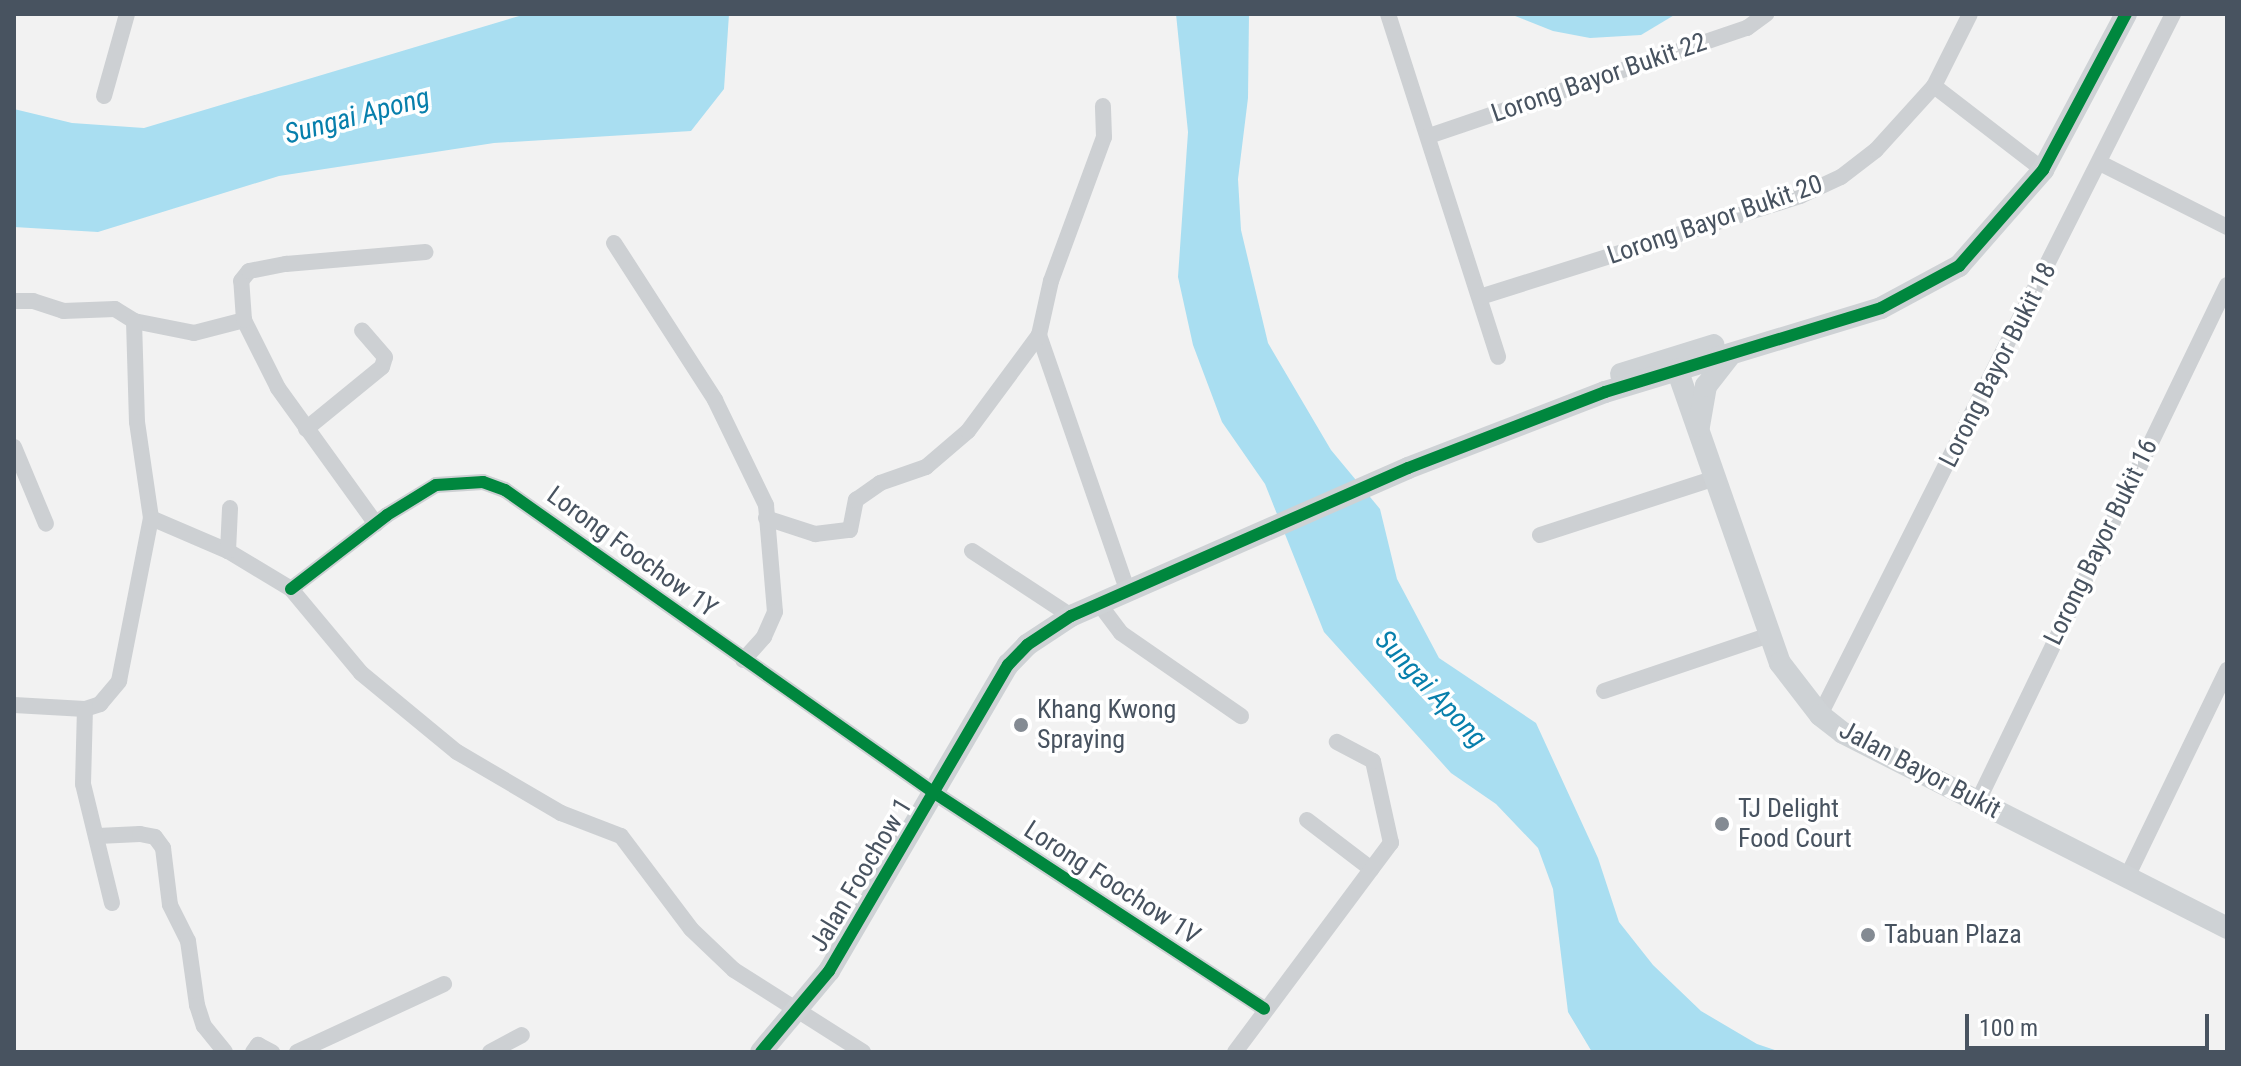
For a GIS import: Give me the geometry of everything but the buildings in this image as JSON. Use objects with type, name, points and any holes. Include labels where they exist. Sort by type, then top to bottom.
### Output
[{"type":"street","points":[[104,96],[127,14]]},
{"type":"street","points":[[1388,14],[1498,357]]},
{"type":"street","name":"Lorong Bayor Bukit 22","points":[[1429,136],[1747,28],[1766,14]]},
{"type":"street","name":"Lorong Bayor Bukit 20","points":[[1480,297],[1800,196],[1841,177],[1876,150],[1934,86],[1970,14]]},
{"type":"street","points":[[1612,390],[1881,308],[1959,266],[2043,170],[2126,14]]},
{"type":"street","name":"Lorong Bayor Bukit 18","points":[[1820,715],[2173,14]]},
{"type":"street","points":[[1934,86],[2043,170]]},
{"type":"street","points":[[766,518],[815,534],[850,530],[856,500],[880,483],[926,467],[952,448],[1039,335],[1051,281],[1104,137],[1103,106]]},
{"type":"street","points":[[2100,163],[2227,227]]},
{"type":"street","points":[[614,243],[744,452],[766,505],[775,612],[764,637],[743,660]]},
{"type":"street","points":[[376,524],[306,429],[244,320],[241,281],[249,271],[425,252]]},
{"type":"street","name":"Lorong Bayor Bukit 16","points":[[1978,801],[2227,285]]},
{"type":"street","points":[[14,301],[33,301],[63,311],[115,309],[134,321],[194,333],[244,320]]},
{"type":"street","points":[[14,705],[85,709],[100,704],[119,681],[151,518],[137,422],[134,321]]},
{"type":"street","points":[[306,429],[382,367],[385,357],[362,331]]},
{"type":"street","points":[[1039,335],[1128,592]]},
{"type":"street","points":[[1612,390],[1615,377],[1634,369],[1724,342],[1739,351]]},
{"type":"street","points":[[1699,430],[1706,386],[1739,351]]},
{"type":"street","name":"Jalan Bayor Bukit","points":[[1678,372],[1769,635],[1795,688],[1820,715],[1843,733],[2227,928]]},
{"type":"street","points":[[1612,390],[1662,392],[1683,404],[1699,430]]},
{"type":"street","name":"Jalan Foochow 1","points":[[761,1052],[829,971],[936,794],[1008,665],[1027,645],[1071,616],[1408,468],[1612,390]]},
{"type":"street","points":[[14,447],[46,524]]},
{"type":"street","points":[[1540,535],[1715,478]]},
{"type":"street","name":"Lorong Foochow 1Y","points":[[291,589],[376,524],[436,485],[483,482],[505,490],[936,794]]},
{"type":"street","points":[[228,551],[230,508]]},
{"type":"street","points":[[151,518],[228,551],[291,589],[382,692],[475,764],[561,813],[621,836],[691,929],[734,970],[800,1009],[863,1052]]},
{"type":"street","points":[[972,551],[1071,616]]},
{"type":"street","points":[[1100,605],[1121,633],[1241,716]]},
{"type":"street","points":[[1604,691],[1769,635]]},
{"type":"street","points":[[2127,877],[2227,670]]},
{"type":"street","points":[[85,709],[83,784],[112,903]]},
{"type":"street","points":[[1235,1052],[1264,1009],[1391,843],[1380,779],[1373,761],[1337,742]]},
{"type":"street","name":"Lorong Foochow 1V","points":[[936,794],[1264,1009]]},
{"type":"street","points":[[1307,820],[1371,869]]},
{"type":"street","points":[[98,836],[140,834],[155,837],[163,848],[170,905],[188,941],[197,1005],[204,1026],[225,1052]]},
{"type":"street","points":[[297,1052],[444,984]]},
{"type":"street","points":[[490,1052],[522,1035]]},
{"type":"street","points":[[253,1052],[258,1045],[272,1052]]},
{"type":"water","name":"Sungai Apong","points":[[526,14],[729,14],[724,89],[691,131],[494,143],[279,176],[98,232],[14,227],[14,109],[72,123],[144,128]]},
{"type":"water","name":"Sungai Apong","points":[[1176,14],[1249,14],[1248,98],[1238,179],[1241,230],[1268,343],[1331,450],[1380,509],[1397,579],[1439,658],[1536,723],[1598,858],[1619,922],[1653,965],[1701,1011],[1757,1044],[1781,1052],[1592,1052],[1568,1012],[1553,889],[1538,848],[1496,804],[1451,773],[1324,632],[1265,484],[1222,422],[1193,345],[1178,277],[1188,132]]},
{"type":"water","points":[[1510,14],[1676,14],[1641,35],[1590,38],[1553,31]]},
{"type":"cycle path","points":[[761,1052],[829,971],[1008,665],[1027,645],[1071,616],[1408,468],[1605,392],[1881,308],[1959,266],[2043,170],[2126,14]]},
{"type":"cycle path","points":[[291,589],[387,515],[436,485],[483,482],[505,490],[936,794],[1264,1009]]},
{"type":"place","name":"Khang Kwong Spraying","points":[[1021,725]]},
{"type":"place","name":"TJ Delight Food Court","points":[[1722,824]]},
{"type":"place","name":"Tabuan Plaza","points":[[1868,935]]}]
